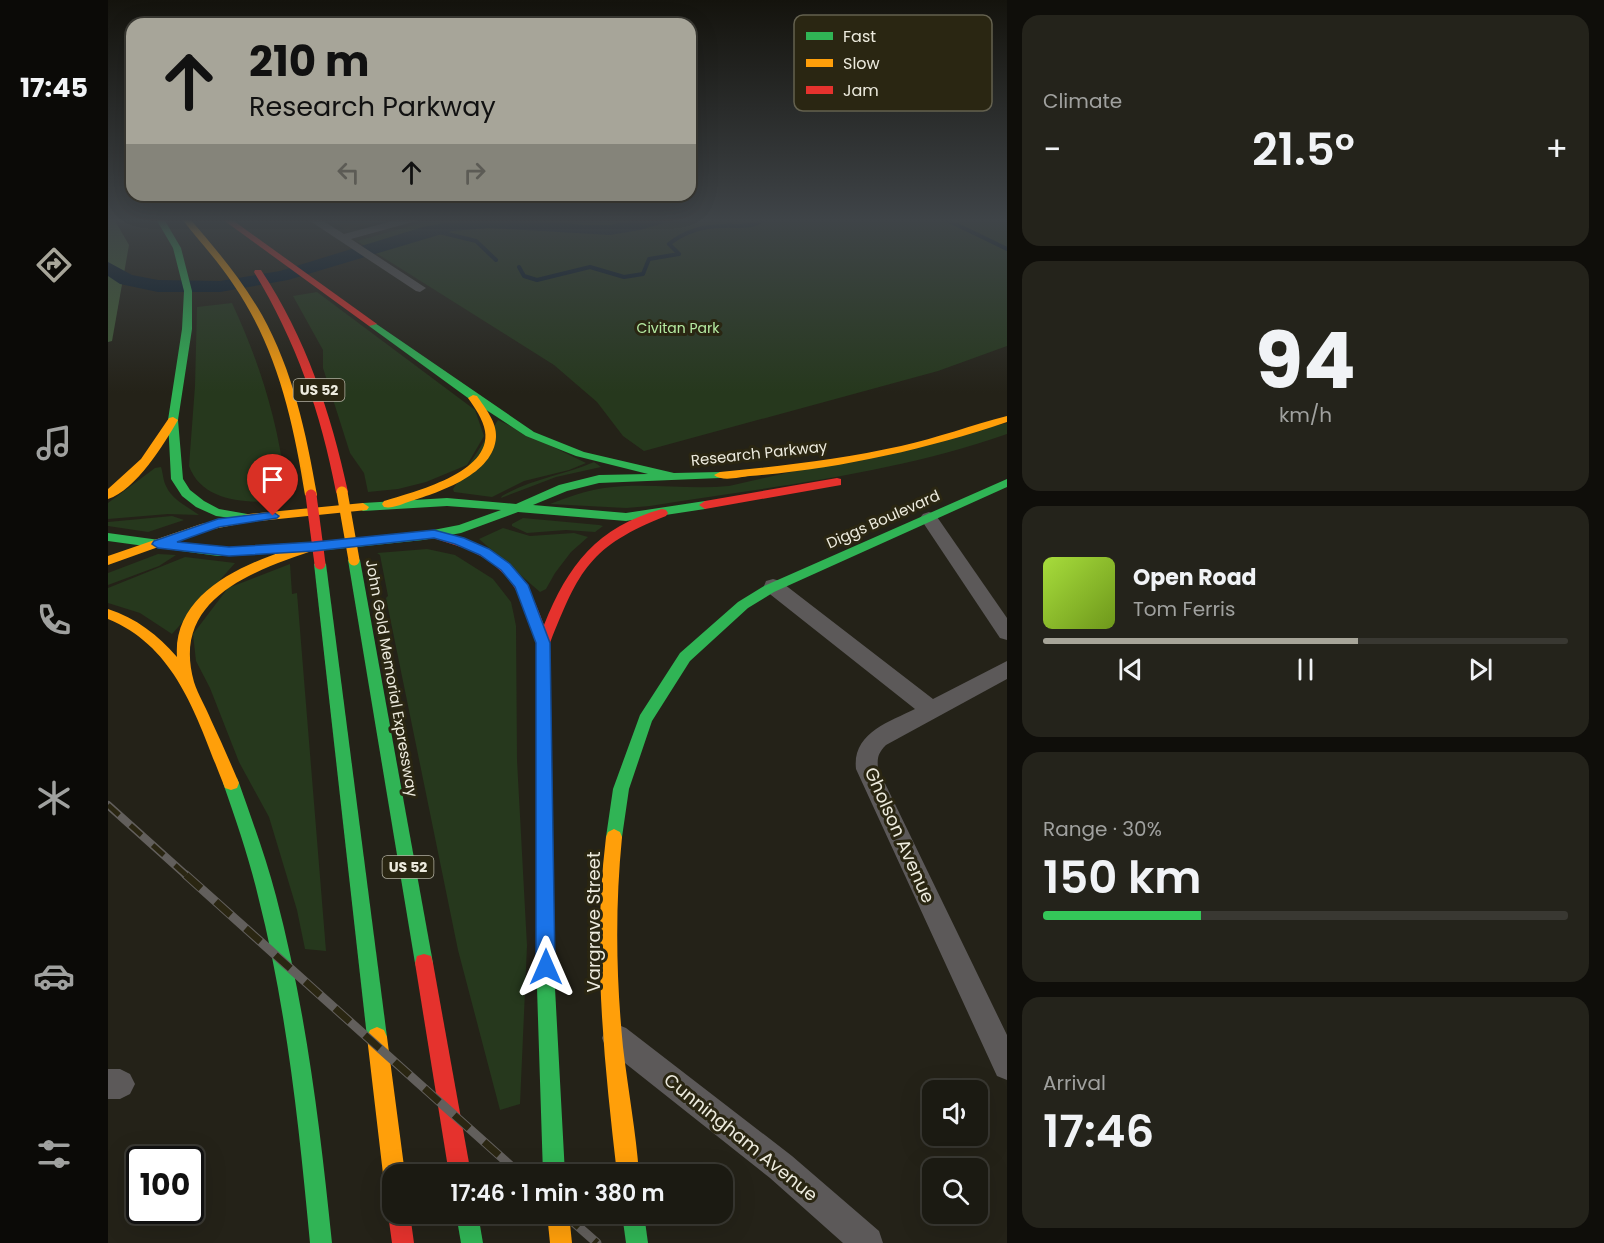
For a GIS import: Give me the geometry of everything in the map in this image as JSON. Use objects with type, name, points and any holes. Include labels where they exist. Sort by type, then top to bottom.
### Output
[{"type":"main road","points":[[185,277],[188,291],[187,329],[173,420],[175,471],[180,486],[192,499],[208,508],[249,518]]},
{"type":"main road","name":"US 52","points":[[236,277],[250,298],[275,347],[290,388],[303,436],[393,1164]]},
{"type":"main road","name":"John Gold Memorial Expressway","points":[[261,277],[295,332],[317,383],[333,440],[458,1164]]},
{"type":"main road","points":[[308,277],[472,396],[530,434],[593,458],[676,477]]},
{"type":"main road","points":[[388,504],[450,483],[469,471],[483,458],[491,443],[492,429],[486,414],[472,396]]},
{"type":"main road","name":"Research Parkway","points":[[108,537],[218,552],[314,546],[434,534],[474,525],[561,488],[584,482],[624,477],[731,474],[868,457],[933,443],[1007,419]]},
{"type":"main road","points":[[108,495],[132,478],[146,464],[173,420]]},
{"type":"main road","name":"Research Parkway","points":[[108,561],[218,523],[249,518],[388,504],[462,502],[609,517],[662,513],[848,480]]},
{"type":"main road","name":"Diggs Boulevard","points":[[773,586],[1007,483]]},
{"type":"main road","points":[[543,643],[563,591],[582,561],[613,533],[635,521],[662,513]]},
{"type":"main road","points":[[434,534],[472,546],[496,559],[510,571],[527,596],[543,643],[546,988],[554,1164]]},
{"type":"main road","points":[[314,546],[251,568],[209,593],[191,616],[185,629],[182,657],[186,678],[253,846],[267,901],[295,1029],[307,1112],[321,1243]]},
{"type":"main road","name":"Vargrave Street","points":[[627,1164],[612,1035],[608,927],[610,864],[618,799],[632,747],[653,701],[680,662],[725,617],[773,586]]},
{"type":"main road","points":[[108,614],[130,622],[155,639],[186,678]]},
{"type":"main road","points":[[400,1224],[403,1243]]},
{"type":"main road","points":[[469,1224],[472,1243]]},
{"type":"main road","points":[[559,1224],[561,1243]]},
{"type":"main road","points":[[634,1224],[637,1243]]},
{"type":"street","points":[[402,277],[420,288]]},
{"type":"street","points":[[928,518],[1007,633]]},
{"type":"street","points":[[773,586],[932,710]]},
{"type":"street","name":"Gholson Avenue","points":[[1007,669],[878,739],[869,746],[865,757],[867,769],[1007,1066]]},
{"type":"street","name":"Cunningham Avenue","points":[[612,1035],[781,1167],[867,1243]]},
{"type":"green space","points":[[108,277],[123,277],[112,341],[108,342]]},
{"type":"green space","name":"Civitan Park","points":[[414,277],[1007,277],[1007,346],[938,371],[644,451],[623,436],[597,402],[554,365]]},
{"type":"green space","points":[[317,292],[475,410],[484,436],[467,465],[426,482],[398,489],[368,492],[364,473],[350,453],[323,368],[323,350],[293,296]]},
{"type":"green space","points":[[232,303],[251,346],[272,412],[282,458],[285,481],[281,482],[284,501],[243,501],[217,494],[205,488],[189,466],[195,386],[197,307]]},
{"type":"green space","points":[[498,420],[586,463],[569,470],[524,481],[492,497],[454,492],[453,489]]},
{"type":"green space","points":[[1007,423],[1007,434],[964,448],[830,478],[650,506],[626,508],[550,504],[590,491],[619,486],[729,486]]},
{"type":"green space","points":[[594,462],[601,467],[556,477],[501,498],[524,485]]},
{"type":"green space","points":[[161,467],[165,484],[172,495],[199,515],[168,514],[108,519],[108,503],[155,468]]},
{"type":"green space","points":[[172,516],[184,520],[148,532],[108,526],[108,522]]},
{"type":"green space","points":[[523,518],[603,526],[595,532],[566,530],[527,533],[512,526]]},
{"type":"green space","points":[[503,528],[530,536],[574,533],[588,537],[571,552],[546,589],[540,592],[479,539]]},
{"type":"green space","points":[[427,549],[455,555],[493,579],[511,602],[516,626],[517,760],[527,946],[520,1104],[500,1110],[458,950],[386,598],[388,596],[380,555],[377,553]]},
{"type":"green space","points":[[158,554],[176,555],[159,566],[108,585],[108,573]]},
{"type":"green space","points":[[185,557],[235,563],[172,634],[140,613],[108,603],[108,588]]},
{"type":"green space","points":[[290,564],[292,594],[297,593],[326,951],[305,949],[297,910],[269,817],[239,762],[210,688],[196,661],[193,634],[228,588]]},
{"type":"waterway","points":[[121,277],[158,286],[189,288],[220,287],[277,277]]},
{"type":"waterway","points":[[527,277],[537,280],[549,277]]},
{"type":"railway","points":[[108,805],[187,876]]},
{"type":"railway","points":[[186,875],[509,1164]]},
{"type":"railway","points":[[575,1224],[597,1243]]},
{"type":"traffic: fast","points":[[184,277],[188,291],[187,329],[173,420],[177,479],[186,493],[200,504],[216,512],[249,518]]},
{"type":"traffic: fast","points":[[372,324],[472,396],[530,434],[580,454],[676,477]]},
{"type":"traffic: fast","points":[[108,537],[218,552],[307,548],[423,536],[461,529],[496,517],[563,488],[599,479],[720,475]]},
{"type":"traffic: fast","points":[[614,837],[621,789],[645,719],[685,657],[743,605],[769,589],[1007,483]]},
{"type":"traffic: fast","points":[[363,507],[447,502],[626,517],[705,505]]},
{"type":"traffic: fast","points":[[354,560],[424,963]]},
{"type":"traffic: fast","points":[[320,564],[377,1037]]},
{"type":"traffic: fast","points":[[231,783],[267,895],[292,1010],[309,1126],[321,1243]]},
{"type":"traffic: fast","points":[[544,809],[546,988],[554,1164]]},
{"type":"traffic: fast","points":[[469,1224],[472,1243]]},
{"type":"traffic: fast","points":[[634,1224],[637,1243]]},
{"type":"traffic: slow","points":[[233,277],[257,314],[285,378],[304,452],[311,495]]},
{"type":"traffic: slow","points":[[388,504],[449,482],[464,474],[487,453],[491,440],[490,428],[473,398]]},
{"type":"traffic: slow","points":[[720,475],[793,468],[865,457],[937,441],[1007,419]]},
{"type":"traffic: slow","points":[[108,495],[145,461],[173,420]]},
{"type":"traffic: slow","points":[[342,492],[354,560]]},
{"type":"traffic: slow","points":[[108,561],[201,528],[249,518],[363,507]]},
{"type":"traffic: slow","points":[[231,783],[187,681],[183,648],[189,623],[201,603],[219,587],[240,574],[314,546]]},
{"type":"traffic: slow","points":[[108,614],[132,625],[152,640],[186,678]]},
{"type":"traffic: slow","points":[[614,837],[609,879],[608,963],[613,1048],[627,1164]]},
{"type":"traffic: slow","points":[[377,1037],[393,1164]]},
{"type":"traffic: slow","points":[[559,1224],[561,1243]]},
{"type":"traffic: jam","points":[[261,277],[288,324],[311,378],[329,433],[342,492]]},
{"type":"traffic: jam","points":[[307,277],[372,324]]},
{"type":"traffic: jam","points":[[705,505],[837,482]]},
{"type":"traffic: jam","points":[[311,495],[320,564]]},
{"type":"traffic: jam","points":[[543,643],[563,596],[584,561],[615,534],[662,513]]},
{"type":"traffic: jam","points":[[434,534],[471,546],[494,558],[513,575],[528,599],[543,643],[544,809]]},
{"type":"traffic: jam","points":[[424,963],[458,1164]]},
{"type":"traffic: jam","points":[[400,1224],[403,1243]]},
{"type":"route","points":[[273,516],[218,523],[158,544],[229,552],[434,534],[460,541],[496,559],[521,585],[543,643],[546,967]]}]
